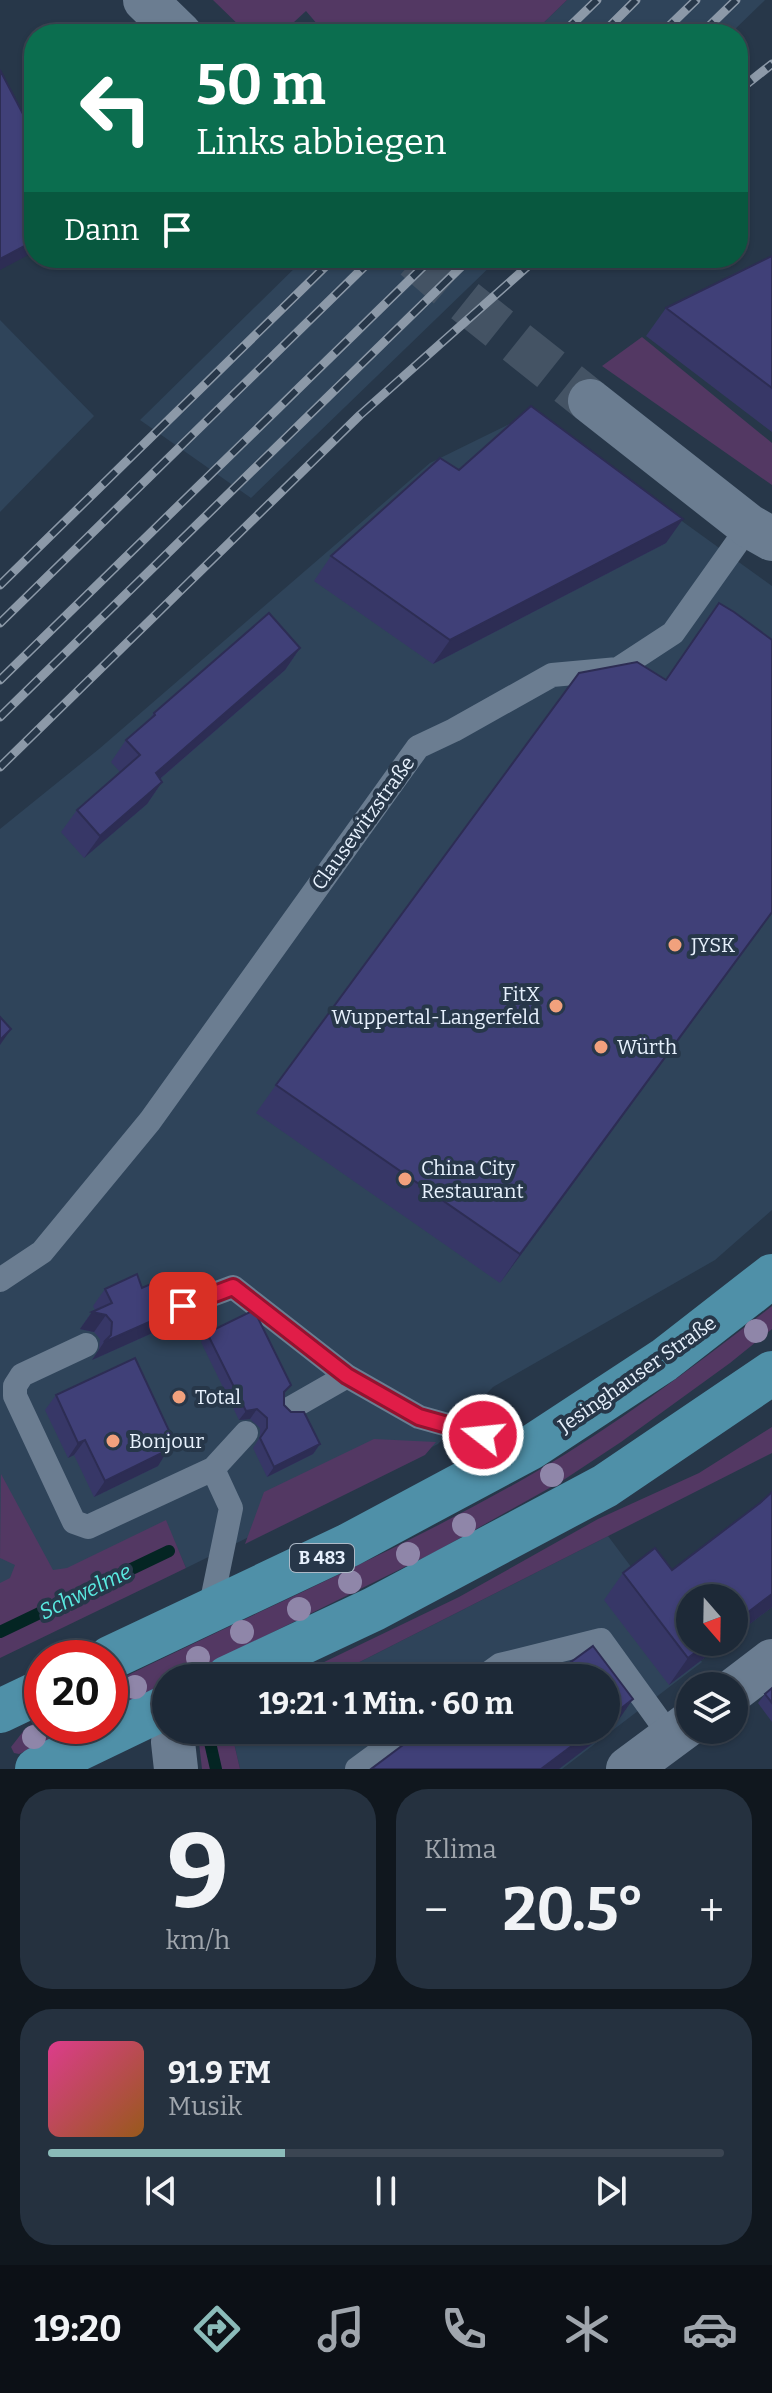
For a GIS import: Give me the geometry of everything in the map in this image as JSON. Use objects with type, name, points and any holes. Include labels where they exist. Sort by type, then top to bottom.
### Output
[{"type":"main road","name":"Jesinghauser Straße","points":[[128,1649],[349,1545],[530,1448],[664,1360],[772,1276]]},
{"type":"main road","points":[[257,1664],[374,1609],[605,1486],[772,1373]]},
{"type":"main road","points":[[0,1711],[24,1700]]},
{"type":"main road","points":[[37,1769],[152,1714]]},
{"type":"street","points":[[145,0],[170,24]]},
{"type":"street","points":[[590,401],[760,532]]},
{"type":"street","points":[[748,1679],[772,1661]]},
{"type":"street","points":[[628,1769],[676,1733]]},
{"type":"street","points":[[173,1744],[176,1769]]},
{"type":"lane","name":"Clausewitzstraße","points":[[0,1280],[42,1252],[150,1121],[418,747],[552,675],[618,669],[673,633],[694,603],[760,532]]},
{"type":"lane","points":[[158,1315],[233,1287],[347,1376],[419,1417],[530,1448]]},
{"type":"lane","points":[[86,1345],[22,1375],[15,1386],[15,1396],[74,1522],[88,1527],[213,1469],[246,1433]]},
{"type":"lane","points":[[291,1408],[347,1376]]},
{"type":"lane","points":[[210,1610],[231,1508],[213,1469]]},
{"type":"lane","points":[[504,1664],[601,1640],[676,1725]]},
{"type":"lane","points":[[357,1769],[391,1744]]},
{"type":"shaded area","points":[[213,0],[567,0],[542,24],[317,24],[306,11],[292,24],[238,24]]},
{"type":"shaded area","points":[[567,0],[765,0],[740,24],[542,24]]},
{"type":"shaded area","points":[[295,268],[489,268],[251,498],[140,420]]},
{"type":"shaded area","points":[[0,320],[94,416],[0,512]]},
{"type":"shaded area","points":[[642,337],[772,443],[772,485],[602,366]]},
{"type":"shaded area","points":[[532,413],[772,586],[772,1210],[715,1260],[493,1387],[438,1444],[186,1568],[173,1538],[0,1620],[0,829],[99,749],[430,463]]},
{"type":"shaded area","points":[[772,1306],[772,1329],[621,1442],[562,1481],[435,1552],[208,1664],[152,1664],[152,1692],[128,1703],[128,1675],[482,1502],[596,1435]]},
{"type":"shaded area","points":[[772,1427],[772,1453],[356,1664],[320,1664],[459,1597],[598,1519],[699,1473]]},
{"type":"shaded area","points":[[374,1439],[436,1442],[425,1455],[245,1544],[264,1492]]},
{"type":"shaded area","points":[[1,1474],[53,1570],[67,1568],[166,1520],[186,1568],[37,1640],[24,1640],[24,1646],[0,1658],[0,1583],[10,1578],[15,1565],[0,1558]]},
{"type":"shaded area","points":[[608,1536],[676,1627],[676,1656],[698,1656],[702,1662],[689,1672],[676,1672],[676,1682],[620,1725],[620,1664],[356,1664]]},
{"type":"shaded area","points":[[24,1730],[24,1744],[40,1744],[19,1754],[14,1753],[11,1747]]},
{"type":"shaded area","points":[[199,1744],[234,1744],[240,1769],[202,1769]]},
{"type":"shaded area","points":[[234,1744],[595,1744],[562,1769],[240,1769]]},
{"type":"building","points":[[0,70],[24,116],[24,246],[0,259]]},
{"type":"building","points":[[772,256],[772,388],[666,308]]},
{"type":"building","points":[[531,406],[683,519],[450,640],[331,556],[440,458],[459,470]]},
{"type":"building","points":[[719,603],[772,640],[772,912],[520,1254],[276,1085],[579,673],[637,662],[666,680]]},
{"type":"building","points":[[269,613],[300,648],[156,773],[162,782],[100,836],[77,810],[140,755],[126,740]]},
{"type":"building","points":[[0,1017],[11,1029],[0,1040]]},
{"type":"building","points":[[137,1274],[142,1288],[162,1279],[164,1284],[156,1294],[156,1302],[162,1309],[172,1312],[104,1342],[111,1335],[112,1322],[106,1315],[92,1312],[112,1303],[105,1289]]},
{"type":"building","points":[[254,1310],[291,1385],[284,1392],[284,1405],[291,1412],[304,1412],[320,1444],[274,1467],[260,1438],[267,1428],[267,1418],[257,1409],[246,1411],[207,1333]]},
{"type":"building","points":[[135,1358],[172,1437],[164,1441],[168,1450],[105,1481],[85,1440],[78,1443],[56,1395]]},
{"type":"building","points":[[772,1492],[772,1594],[748,1612],[748,1584],[676,1584],[676,1642],[623,1573],[655,1548],[672,1570]]},
{"type":"building","points":[[593,1646],[607,1664],[568,1664]]},
{"type":"building","points":[[620,1682],[633,1699],[620,1709]]},
{"type":"building","points":[[772,1688],[772,1703],[765,1694]]},
{"type":"building","points":[[404,1744],[574,1744],[541,1769],[371,1769]]},
{"type":"waterway","name":"Schwelme","points":[[0,1632],[169,1551]]},
{"type":"waterway","points":[[210,1744],[216,1769]]},
{"type":"tunnel","points":[[426,268],[590,401]]},
{"type":"railway","points":[[572,24],[597,0]]},
{"type":"railway","points":[[612,24],[636,0]]},
{"type":"railway","points":[[671,24],[696,0]]},
{"type":"railway","points":[[711,24],[736,0]]},
{"type":"railway","points":[[748,83],[772,64]]},
{"type":"railway","points":[[0,585],[324,268]]},
{"type":"railway","points":[[0,623],[363,268]]},
{"type":"railway","points":[[0,680],[422,268]]},
{"type":"railway","points":[[0,717],[460,268]]},
{"type":"railway","points":[[0,767],[360,415],[526,268]]},
{"type":"place","name":"JYSK","points":[[675,945]]},
{"type":"place","name":"FitX Wuppertal-Langerfeld","points":[[556,1006]]},
{"type":"place","name":"Würth","points":[[601,1047]]},
{"type":"place","name":"China City Restaurant","points":[[405,1179]]},
{"type":"place","name":"Total","points":[[179,1397]]},
{"type":"place","name":"Bonjour","points":[[113,1441]]},
{"type":"route","points":[[183,1306],[233,1287],[347,1376],[419,1417],[483,1435]]}]
